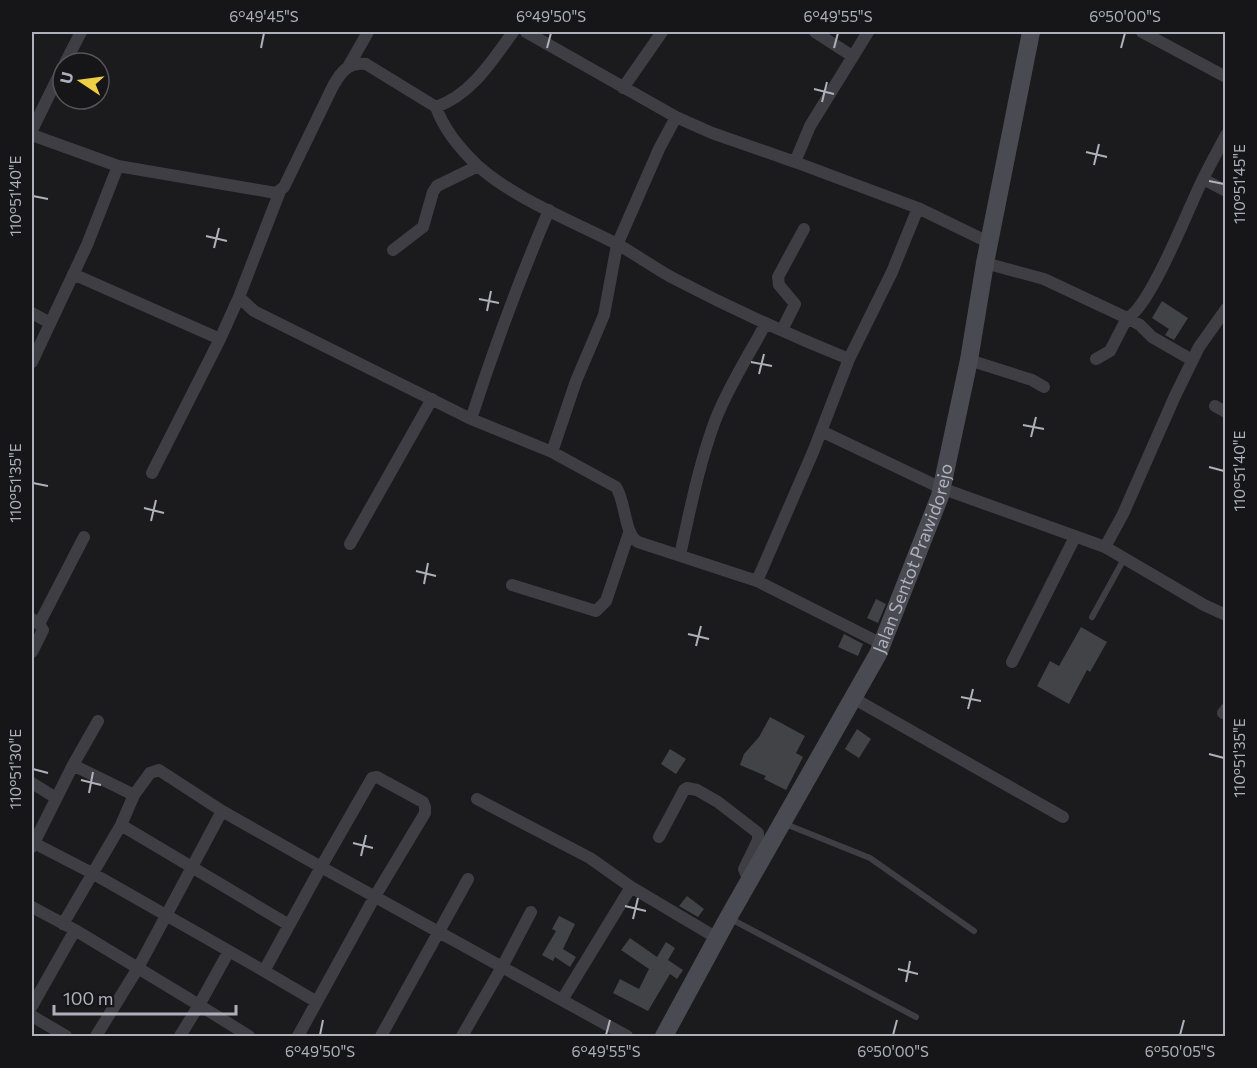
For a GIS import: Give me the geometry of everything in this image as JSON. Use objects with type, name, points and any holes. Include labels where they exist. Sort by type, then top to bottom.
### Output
[{"type":"main road","name":"Jalan Sentot Prawidorejo","points":[[664,1036],[853,698],[882,644],[904,590],[941,488],[969,360],[984,263],[1031,32]]},
{"type":"street","points":[[71,51],[81,32]]},
{"type":"street","points":[[348,67],[368,32]]},
{"type":"street","points":[[436,107],[452,101],[484,72],[513,32]]},
{"type":"street","points":[[526,32],[676,117],[712,133],[918,208],[988,242]]},
{"type":"street","points":[[622,88],[662,32]]},
{"type":"street","points":[[815,32],[852,56]]},
{"type":"street","points":[[795,162],[810,126],[868,32]]},
{"type":"street","points":[[1142,32],[1226,77]]},
{"type":"street","points":[[152,473],[220,339],[239,297],[280,191],[333,86],[342,72],[357,63],[366,64],[436,107],[444,126],[478,166],[507,186],[671,277],[766,323],[849,358]]},
{"type":"street","points":[[32,130],[51,91]]},
{"type":"street","points":[[552,452],[576,381],[604,315],[617,245],[659,149],[676,117]]},
{"type":"street","points":[[32,135],[118,166],[265,193],[280,191]]},
{"type":"street","points":[[1096,359],[1110,351],[1127,318],[1138,309],[1156,279],[1203,178],[1226,135]]},
{"type":"street","points":[[32,362],[87,245],[118,166]]},
{"type":"street","points":[[393,250],[423,227],[433,192],[437,186],[478,166]]},
{"type":"street","points":[[1203,178],[1226,191]]},
{"type":"street","points":[[758,581],[849,358],[892,272],[918,208]]},
{"type":"street","points":[[471,419],[495,347],[549,210]]},
{"type":"street","points":[[782,330],[795,304],[779,285],[778,277],[804,229]]},
{"type":"street","points":[[984,263],[1044,279],[1140,325],[1152,337],[1192,360]]},
{"type":"street","points":[[73,274],[220,339]]},
{"type":"street","points":[[239,297],[254,311],[471,419],[552,452],[616,487],[622,496],[629,533],[638,542],[758,581],[882,644]]},
{"type":"street","points":[[1105,548],[1123,514],[1192,360],[1226,309]]},
{"type":"street","points":[[32,313],[50,323]]},
{"type":"street","points":[[680,555],[697,479],[716,420],[766,323]]},
{"type":"street","points":[[969,360],[1032,380],[1044,387]]},
{"type":"street","points":[[350,544],[432,399]]},
{"type":"street","points":[[821,431],[941,488],[1105,548],[1204,605],[1224,609]]},
{"type":"street","points":[[512,585],[596,611],[606,601],[629,533]]},
{"type":"street","points":[[32,652],[42,634],[42,627],[35,621],[84,537]]},
{"type":"street","points":[[1012,662],[1075,537]]},
{"type":"street","points":[[853,698],[1063,817]]},
{"type":"street","points":[[98,721],[32,844],[92,873],[317,1002]]},
{"type":"street","points":[[73,765],[134,795]]},
{"type":"street","points":[[32,1006],[92,873],[121,825],[134,795],[150,773],[159,770],[222,811],[374,898],[627,1036]]},
{"type":"street","points":[[264,971],[372,778],[380,778],[423,802],[426,807],[425,813],[374,898],[298,1036]]},
{"type":"street","points":[[32,783],[56,798]]},
{"type":"street","points":[[658,837],[684,790],[687,788],[697,790],[718,802],[758,834],[758,840],[744,869],[749,881]]},
{"type":"street","points":[[477,800],[590,858],[631,887],[717,938]]},
{"type":"street","points":[[96,1036],[138,968],[222,811]]},
{"type":"street","points":[[121,825],[290,925]]},
{"type":"street","points":[[381,1036],[468,879]]},
{"type":"street","points":[[562,1000],[631,887]]},
{"type":"street","points":[[32,907],[249,1036]]},
{"type":"street","points":[[462,1036],[531,912]]},
{"type":"street","points":[[180,1036],[229,951]]},
{"type":"street","points":[[32,1017],[66,1036]]},
{"type":"lane","points":[[1092,617],[1124,559]]},
{"type":"lane","points":[[783,823],[870,858],[974,931]]},
{"type":"lane","points":[[728,918],[916,1017]]},
{"type":"building","points":[[1162,301],[1188,318],[1174,340],[1165,335],[1169,329],[1152,318]]},
{"type":"building","points":[[876,599],[886,604],[878,623],[867,618]]},
{"type":"building","points":[[1081,627],[1107,642],[1090,672],[1087,670],[1069,704],[1037,686],[1050,661],[1059,666]]},
{"type":"building","points":[[844,634],[863,644],[858,656],[838,647]]},
{"type":"building","points":[[770,717],[805,736],[796,753],[803,757],[786,790],[764,779],[766,776],[740,765],[744,754],[759,737]]},
{"type":"building","points":[[857,729],[871,739],[859,758],[845,749]]},
{"type":"building","points":[[670,749],[686,759],[676,774],[661,764]]},
{"type":"building","points":[[687,896],[704,909],[698,917],[679,906]]},
{"type":"building","points":[[559,916],[575,924],[563,949],[576,957],[570,967],[555,957],[553,961],[542,955],[556,931],[552,929]]},
{"type":"building","points":[[630,938],[657,957],[666,942],[675,948],[668,960],[683,970],[677,979],[670,974],[648,1011],[613,993],[620,979],[639,989],[649,969],[621,950]]}]
